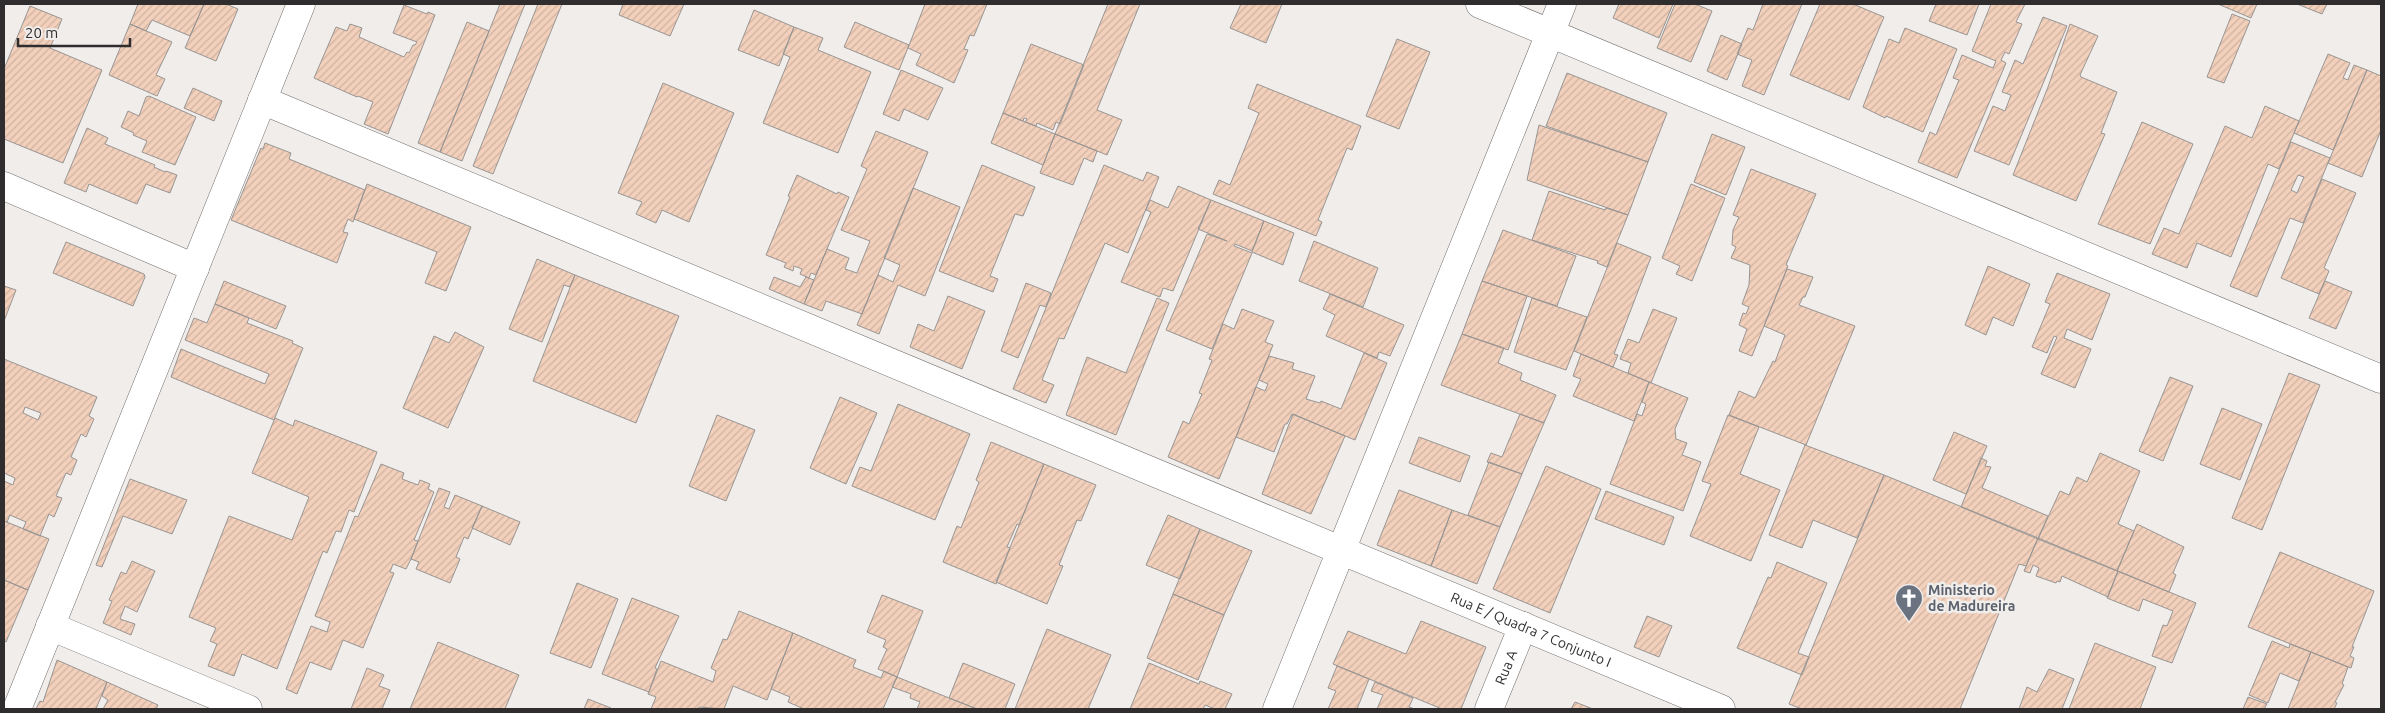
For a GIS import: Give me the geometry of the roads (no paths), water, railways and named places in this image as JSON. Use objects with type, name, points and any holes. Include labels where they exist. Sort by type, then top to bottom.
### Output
[{"type":"street","points":[[17,709],[301,4]]},
{"type":"street","points":[[1480,4],[2381,379]]},
{"type":"street","points":[[1277,709],[1562,4]]},
{"type":"street","name":"Rua E / Quadra 7 Conjunto I","points":[[262,100],[1721,709]]},
{"type":"street","points":[[4,186],[195,268]]},
{"type":"street","points":[[50,626],[248,709]]},
{"type":"street","name":"Rua A","points":[[1490,709],[1523,626]]},
{"type":"place","name":"Ministerio de Madureira","points":[[1909,622]]}]
